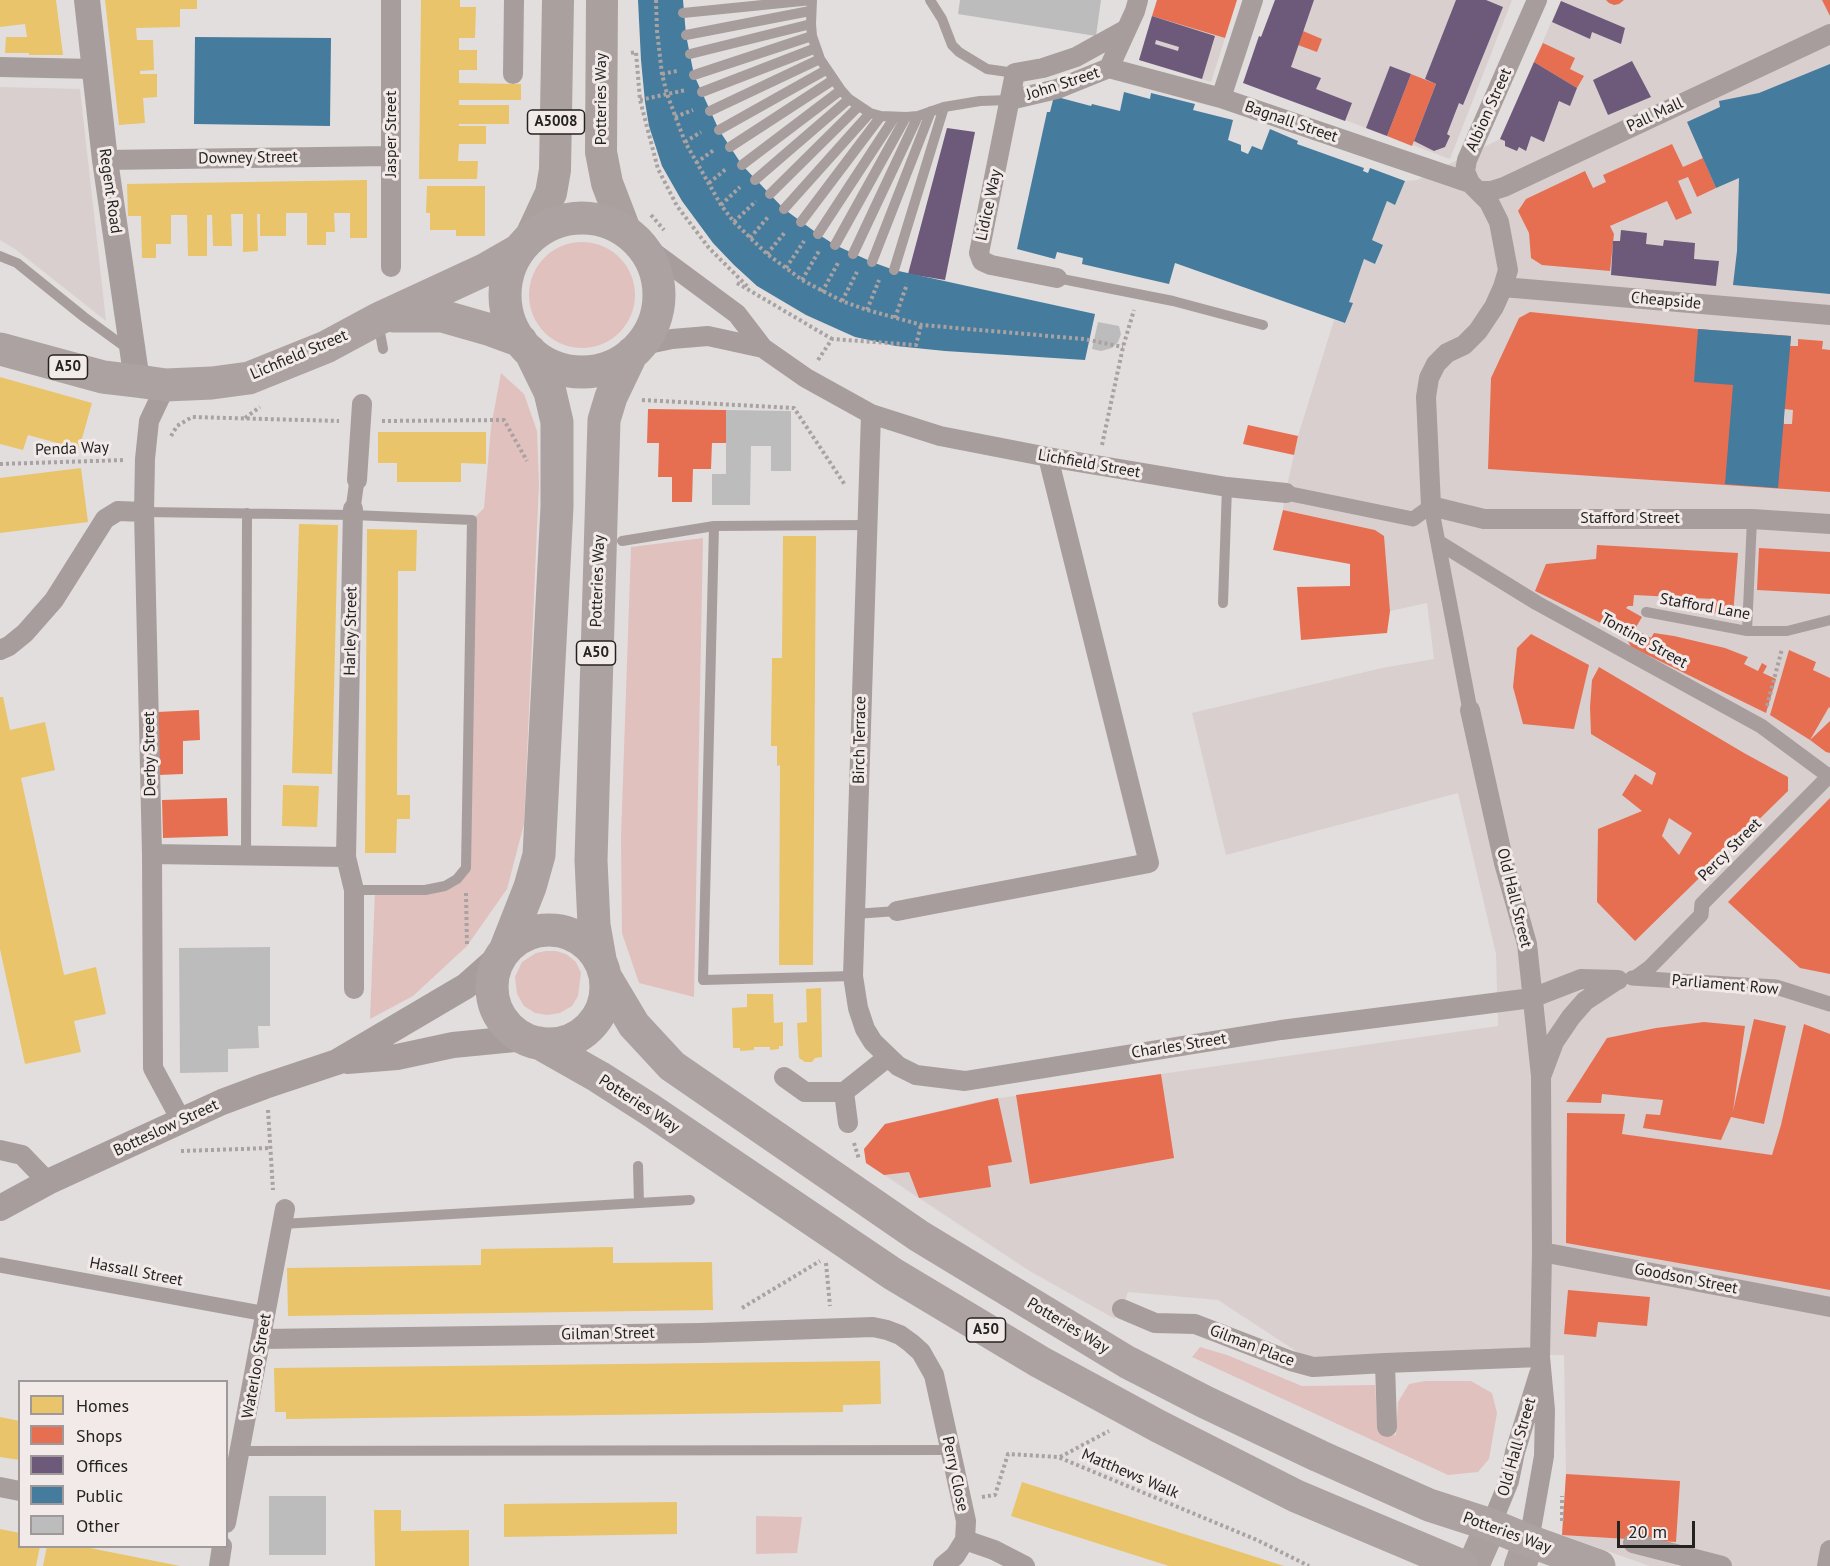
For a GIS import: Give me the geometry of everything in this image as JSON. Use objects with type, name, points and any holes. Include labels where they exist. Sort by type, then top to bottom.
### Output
[{"type":"highway","points":[[504,952],[530,887],[539,855],[557,507],[557,422],[550,392],[510,323],[505,299],[508,274],[525,244],[549,225],[577,218],[598,219],[637,228],[653,264],[658,284],[657,313],[650,331],[636,350],[609,367],[596,371],[578,372],[553,367],[525,346]]},
{"type":"highway","name":"Lichfield Street","points":[[382,328],[525,244]]},
{"type":"highway","name":"Lichfield Street","points":[[0,349],[103,377],[146,373],[212,383],[249,378],[326,347],[382,328],[442,316],[491,330],[525,346]]},
{"type":"highway","name":"Potteries Way","points":[[636,350],[611,397],[604,420],[591,860],[594,925],[603,968],[634,1025],[672,1066],[919,1236],[1127,1362],[1319,1456],[1429,1505],[1491,1525],[1524,1554],[1599,1566]]},
{"type":"highway","points":[[549,929],[568,932],[588,943],[603,968],[606,995],[600,1014],[591,1027],[574,1039],[559,1044],[532,1041],[517,1035],[503,1021],[493,1000],[492,981],[497,961],[504,952],[521,936],[549,929]]},
{"type":"highway","name":"Potteries Way","points":[[532,1041],[599,1077],[650,1109],[893,1274],[1040,1362],[1158,1426],[1296,1496],[1462,1566]]},
{"type":"main road","name":"A5008","points":[[525,244],[551,193],[555,170],[558,0]]},
{"type":"main road","name":"Potteries Way","points":[[602,0],[601,152],[607,183],[637,228]]},
{"type":"main road","points":[[1473,1566],[1491,1525]]},
{"type":"street","name":"Regent Road","points":[[87,0],[105,160],[146,373]]},
{"type":"street","name":"Jasper Street","points":[[391,0],[391,267]]},
{"type":"street","points":[[513,74],[514,0]]},
{"type":"street","name":"John Street","points":[[1010,100],[1058,88],[1109,68],[1138,0]]},
{"type":"street","points":[[1221,98],[1252,0]]},
{"type":"street","name":"Albion Street","points":[[1474,187],[1465,171],[1467,160],[1537,0]]},
{"type":"street","name":"John Street","points":[[1015,73],[1043,68],[1076,57],[1125,30]]},
{"type":"street","name":"Pall Mall","points":[[1474,187],[1491,190],[1504,187],[1830,34]]},
{"type":"street","points":[[0,67],[94,69]]},
{"type":"street","name":"Bagnall Street","points":[[1109,68],[1221,98],[1474,187]]},
{"type":"street","name":"Lidice Way","points":[[1015,73],[979,253],[982,261],[991,265],[1057,278]]},
{"type":"street","name":"Downey Street","points":[[105,160],[390,156]]},
{"type":"street","points":[[1431,506],[1426,397],[1429,378],[1436,364],[1448,353],[1464,345],[1479,331],[1494,307],[1508,270],[1499,222],[1489,202],[1474,187]]},
{"type":"street","name":"Lichfield Street","points":[[637,228],[738,314],[763,348],[806,378],[870,414],[940,436],[1048,457],[1227,487],[1286,494],[1413,519],[1431,506]]},
{"type":"street","name":"Cheapside","points":[[1503,287],[1830,315]]},
{"type":"street","name":"Lichfield Street","points":[[636,350],[672,339],[708,336],[763,348]]},
{"type":"street","name":"Derby Street","points":[[146,373],[149,421],[145,459],[144,512],[152,854],[153,1068],[181,1120]]},
{"type":"street","name":"Harley Street","points":[[354,989],[354,890],[346,857],[353,512],[361,413]]},
{"type":"street","name":"Birch Terrace","points":[[870,414],[853,976],[861,1019],[873,1042],[888,1057]]},
{"type":"street","points":[[897,910],[1149,863],[1048,457]]},
{"type":"street","name":"Stafford Street","points":[[1431,506],[1484,519],[1752,519],[1830,524]]},
{"type":"street","name":"Old Hall Street","points":[[1431,506],[1470,710],[1504,863],[1527,944],[1541,1076],[1540,1363],[1545,1410],[1544,1456],[1524,1554]]},
{"type":"street","points":[[0,650],[25,633],[54,600],[105,519],[118,511],[144,512]]},
{"type":"street","name":"Tontine Street","points":[[1438,542],[1537,603],[1761,726],[1830,776]]},
{"type":"street","name":"Percy Street","points":[[1626,979],[1650,967],[1701,915],[1702,904],[1830,776]]},
{"type":"street","points":[[152,854],[346,857]]},
{"type":"street","name":"Botteslow Street","points":[[0,1208],[48,1182],[222,1102],[338,1062],[466,987],[504,952]]},
{"type":"street","name":"Parliament Row","points":[[1532,998],[1581,979],[1626,979],[1776,987],[1830,1004]]},
{"type":"street","points":[[1541,1076],[1554,1042],[1585,1001],[1626,979]]},
{"type":"street","name":"Charles Street","points":[[888,1057],[898,1066],[916,1075],[965,1082],[1281,1030],[1532,998]]},
{"type":"street","name":"Botteslow Street","points":[[338,1062],[397,1057],[453,1045],[532,1041]]},
{"type":"street","points":[[784,1077],[805,1092],[844,1092],[888,1057]]},
{"type":"street","points":[[844,1092],[848,1123]]},
{"type":"street","points":[[0,1150],[22,1155],[48,1182]]},
{"type":"street","name":"Waterloo Street","points":[[228,1513],[284,1216]]},
{"type":"street","name":"Goodson Street","points":[[1542,1252],[1830,1307]]},
{"type":"street","name":"Hassall Street","points":[[0,1264],[266,1314]]},
{"type":"street","name":"Gilman Place","points":[[1122,1309],[1155,1323],[1195,1324],[1291,1361],[1313,1367],[1385,1362],[1540,1363]]},
{"type":"street","name":"Gilman Street","points":[[261,1339],[676,1333],[873,1327],[900,1335],[911,1343],[921,1352],[934,1375]]},
{"type":"street","points":[[1385,1362],[1387,1427]]},
{"type":"street","name":"Old Hall Street","points":[[1491,1525],[1509,1481],[1540,1363]]},
{"type":"street","name":"Perry Close","points":[[934,1375],[966,1521],[965,1540]]},
{"type":"street","points":[[0,1487],[18,1491]]},
{"type":"street","points":[[943,1566],[955,1556],[965,1540],[994,1550],[1025,1566]]},
{"type":"street","points":[[1633,1543],[1722,1566]]},
{"type":"street","points":[[219,1566],[222,1548]]},
{"type":"street","points":[[1827,1566],[1830,1550]]},
{"type":"lane","points":[[930,0],[942,19],[952,45],[959,52],[987,69],[1015,73]]},
{"type":"lane","points":[[683,13],[811,4]]},
{"type":"lane","points":[[811,4],[812,36],[820,59],[833,80],[849,99],[870,113],[894,118],[918,116],[944,107],[980,101],[1010,100]]},
{"type":"lane","points":[[686,35],[811,4]]},
{"type":"lane","points":[[690,54],[811,24]]},
{"type":"lane","points":[[694,75],[812,36]]},
{"type":"lane","points":[[702,92],[816,48]]},
{"type":"lane","points":[[710,111],[820,59]]},
{"type":"lane","points":[[719,130],[826,70]]},
{"type":"lane","points":[[730,147],[833,80]]},
{"type":"lane","points":[[742,165],[841,90]]},
{"type":"lane","points":[[755,180],[849,99]]},
{"type":"lane","points":[[770,194],[859,106]]},
{"type":"lane","points":[[894,270],[944,107]]},
{"type":"lane","points":[[872,262],[931,111]]},
{"type":"lane","points":[[784,209],[870,113]]},
{"type":"lane","points":[[853,254],[918,116]]},
{"type":"lane","points":[[801,222],[881,117]]},
{"type":"lane","points":[[835,244],[906,117]]},
{"type":"lane","points":[[818,234],[894,118]]},
{"type":"lane","points":[[0,256],[17,263],[84,317],[146,373]]},
{"type":"lane","points":[[1057,278],[1173,301],[1263,325]]},
{"type":"lane","points":[[1223,603],[1227,487]]},
{"type":"lane","points":[[144,512],[353,512],[472,519],[466,868],[457,879],[445,886],[425,890],[354,890]]},
{"type":"lane","points":[[246,856],[247,513]]},
{"type":"lane","points":[[1747,631],[1752,519]]},
{"type":"lane","points":[[622,541],[714,526],[866,525]]},
{"type":"lane","points":[[714,526],[703,980],[853,976]]},
{"type":"lane","name":"Stafford Lane","points":[[1646,612],[1747,631],[1787,631],[1830,620]]},
{"type":"lane","points":[[855,914],[897,910]]},
{"type":"lane","points":[[638,1166],[639,1203]]},
{"type":"lane","points":[[284,1216],[690,1200]]},
{"type":"lane","points":[[241,1451],[950,1450]]},
{"type":"path","points":[[636,52],[640,100],[658,169],[677,206],[709,248],[753,292]]},
{"type":"path","points":[[640,100],[691,88],[694,75]]},
{"type":"path","points":[[734,222],[758,199],[755,180]]},
{"type":"path","points":[[750,238],[773,210],[770,194]]},
{"type":"path","points":[[767,254],[790,225],[784,209]]},
{"type":"path","points":[[786,268],[807,236],[801,222]]},
{"type":"path","points":[[637,228],[670,237]]},
{"type":"path","points":[[802,280],[823,245],[818,234]]},
{"type":"path","points":[[822,292],[842,255],[835,244]]},
{"type":"path","points":[[842,301],[861,264],[853,254]]},
{"type":"path","points":[[867,310],[881,274],[872,262]]},
{"type":"path","points":[[894,270],[907,284],[895,318]]},
{"type":"path","points":[[734,281],[832,339],[916,345],[922,325]]},
{"type":"path","points":[[1097,466],[1123,346],[1139,294]]},
{"type":"path","points":[[806,378],[832,339]]},
{"type":"path","points":[[640,400],[794,408],[845,486]]},
{"type":"path","points":[[168,440],[177,426],[192,417],[361,413],[504,420],[529,465]]},
{"type":"path","name":"Penda Way","points":[[0,464],[145,459]]},
{"type":"path","points":[[1761,726],[1787,631]]},
{"type":"path","points":[[466,868],[467,946]]},
{"type":"path","points":[[265,1086],[274,1208],[284,1216]]},
{"type":"path","points":[[175,1151],[270,1148]]},
{"type":"path","points":[[741,1308],[822,1260],[825,1256],[832,1329]]},
{"type":"path","points":[[1059,1458],[1117,1427]]},
{"type":"path","name":"Matthews Walk","points":[[961,1502],[995,1495],[1008,1454],[1059,1458],[1257,1540],[1309,1566]]},
{"type":"path","points":[[1562,1491],[1562,1526]]},
{"type":"shaded area","points":[[1275,0],[1512,0],[1450,159],[1280,96],[1259,36],[1262,37]]},
{"type":"shaded area","points":[[1561,0],[1830,0],[1830,1566],[1650,1566],[1562,1535],[1566,1474],[1564,1355],[1305,1357],[1218,1300],[1128,1292],[1122,1309],[1115,1319],[1028,1270],[866,1163],[864,1149],[885,1124],[985,1100],[1498,1026],[1496,954],[1458,793],[1226,855],[1192,713],[1382,668],[1434,659],[1427,603],[1390,611],[1383,536],[1375,530],[1283,510],[1284,500],[1298,436],[1334,320],[1345,323],[1353,303],[1349,302],[1364,259],[1376,264],[1383,245],[1372,240],[1387,201],[1395,205],[1405,181],[1417,180],[1500,139]]},
{"type":"shaded area","points":[[1152,16],[1225,38],[1211,82],[1139,60]]},
{"type":"shaded area","points":[[0,87],[80,89],[106,321],[15,249],[0,240]]},
{"type":"shaded area","points":[[582,242],[602,246],[619,258],[631,275],[635,295],[631,315],[619,332],[602,344],[582,348],[562,344],[545,332],[533,315],[529,295],[533,275],[545,258],[562,246]]},
{"type":"shaded area","points":[[501,373],[524,394],[537,431],[539,483],[524,824],[507,889],[467,946],[413,996],[370,1019],[375,890],[445,886],[466,868],[472,520],[484,508],[491,427]]},
{"type":"shaded area","points":[[703,538],[694,997],[639,983],[622,933],[621,836],[631,547]]},
{"type":"shaded area","points":[[546,951],[566,954],[576,962],[581,973],[578,996],[572,1006],[560,1013],[547,1015],[535,1013],[524,1006],[517,994],[515,977],[522,962],[536,953]]},
{"type":"shaded area","points":[[1200,1347],[1227,1355],[1302,1386],[1375,1385],[1378,1432],[1396,1435],[1398,1402],[1409,1384],[1425,1381],[1471,1381],[1492,1393],[1497,1413],[1489,1459],[1478,1472],[1448,1475],[1192,1357]]},
{"type":"shaded area","points":[[756,1516],[802,1517],[797,1553],[756,1554]]},
{"type":"building: Homes","points":[[0,0],[56,0],[63,55],[5,53],[6,37],[27,37],[25,24],[0,27]]},
{"type":"building: Homes","points":[[105,0],[197,0],[197,9],[180,9],[180,27],[136,28],[137,40],[153,40],[154,70],[140,71],[140,74],[157,74],[157,97],[143,98],[145,123],[119,125]]},
{"type":"building: Homes","points":[[421,0],[460,0],[460,7],[476,7],[475,38],[459,38],[459,50],[477,50],[477,70],[459,70],[459,83],[521,84],[521,100],[459,100],[459,105],[509,105],[509,124],[459,124],[459,126],[486,126],[486,144],[459,144],[458,161],[478,161],[477,179],[419,179]]},
{"type":"building: Homes","points":[[367,180],[367,238],[350,238],[350,213],[334,213],[335,232],[326,232],[326,245],[307,245],[307,213],[286,213],[286,236],[260,236],[260,214],[257,214],[258,251],[243,252],[243,214],[231,214],[232,246],[213,246],[212,215],[207,215],[207,256],[188,256],[187,215],[171,215],[171,244],[156,244],[156,258],[142,258],[141,216],[128,216],[127,184]]},
{"type":"building: Homes","points":[[427,186],[485,186],[485,236],[456,236],[456,230],[430,230],[430,213],[426,213]]},
{"type":"building: Homes","points":[[0,377],[92,403],[79,449],[28,435],[23,450],[0,444]]},
{"type":"building: Homes","points":[[378,432],[486,432],[486,464],[461,463],[461,482],[397,482],[397,463],[378,463]]},
{"type":"building: Homes","points":[[81,468],[88,522],[0,533],[0,478]]},
{"type":"building: Homes","points":[[299,524],[338,525],[332,774],[292,773]]},
{"type":"building: Homes","points":[[367,529],[417,530],[416,571],[398,571],[397,795],[410,795],[410,819],[397,819],[396,853],[365,853]]},
{"type":"building: Homes","points":[[783,536],[816,536],[813,965],[779,965],[780,765],[777,766],[777,746],[771,746],[772,658],[782,658]]},
{"type":"building: Homes","points":[[0,697],[3,697],[10,730],[45,722],[55,770],[21,778],[64,975],[96,967],[106,1014],[74,1021],[81,1052],[25,1064],[0,949]]},
{"type":"building: Homes","points":[[283,785],[319,786],[317,827],[282,826]]},
{"type":"building: Homes","points":[[821,988],[822,1057],[815,1058],[812,1062],[805,1062],[799,1058],[797,1023],[807,1022],[806,989]]},
{"type":"building: Homes","points":[[747,994],[773,994],[774,1023],[783,1022],[783,1046],[779,1046],[779,1049],[754,1047],[754,1050],[740,1051],[740,1048],[733,1048],[732,1008],[747,1007]]},
{"type":"building: Homes","points":[[613,1247],[613,1263],[712,1262],[713,1310],[288,1316],[287,1268],[481,1265],[481,1249]]},
{"type":"building: Homes","points":[[880,1361],[881,1404],[843,1405],[843,1412],[286,1419],[286,1412],[275,1412],[274,1368]]},
{"type":"building: Homes","points":[[0,1417],[18,1421],[18,1460],[0,1457]]},
{"type":"building: Homes","points":[[1022,1482],[1284,1566],[1169,1566],[1011,1516]]},
{"type":"building: Homes","points":[[677,1502],[677,1534],[504,1537],[504,1504]]},
{"type":"building: Homes","points":[[374,1510],[401,1510],[401,1531],[469,1530],[469,1566],[375,1566]]},
{"type":"building: Homes","points":[[0,1529],[18,1533],[18,1548],[40,1548],[36,1566],[0,1566]]},
{"type":"building: Homes","points":[[47,1548],[90,1548],[180,1566],[43,1566]]},
{"type":"building: Shops","points":[[1157,0],[1237,0],[1225,38],[1152,16]]},
{"type":"building: Shops","points":[[1606,0],[1624,0],[1614,5]]},
{"type":"building: Shops","points":[[1822,0],[1830,0],[1830,16]]},
{"type":"building: Shops","points":[[1303,31],[1322,39],[1317,52],[1298,45]]},
{"type":"building: Shops","points":[[1543,43],[1575,58],[1570,69],[1584,76],[1577,88],[1534,62]]},
{"type":"building: Shops","points":[[1411,74],[1436,84],[1412,146],[1387,136]]},
{"type":"building: Shops","points":[[1672,144],[1683,167],[1703,158],[1716,188],[1697,197],[1688,177],[1678,181],[1692,213],[1676,220],[1667,201],[1610,226],[1614,234],[1610,271],[1542,265],[1531,258],[1529,233],[1518,211],[1526,199],[1585,171],[1593,188],[1606,182],[1603,175]]},
{"type":"building: Shops","points":[[1530,312],[1791,336],[1790,346],[1798,346],[1798,339],[1823,341],[1822,349],[1830,350],[1830,492],[1488,469],[1491,378],[1519,318]],"holes":[[[1784,409],[1793,410],[1792,424],[1784,424]]]},
{"type":"building: Shops","points":[[648,409],[726,410],[726,443],[712,443],[711,469],[693,469],[692,502],[672,502],[672,477],[658,477],[659,443],[647,443]]},
{"type":"building: Shops","points":[[1248,425],[1298,436],[1294,455],[1243,444]]},
{"type":"building: Shops","points":[[1283,510],[1375,530],[1384,536],[1390,611],[1387,633],[1301,640],[1297,587],[1350,586],[1350,564],[1273,550]]},
{"type":"building: Shops","points":[[1597,545],[1738,553],[1733,615],[1713,614],[1714,599],[1634,595],[1633,606],[1626,608],[1642,617],[1632,634],[1618,626],[1615,630],[1535,591],[1546,564],[1596,559]]},
{"type":"building: Shops","points":[[1759,548],[1830,552],[1830,594],[1757,590]]},
{"type":"building: Shops","points":[[1638,631],[1651,638],[1654,633],[1725,648],[1748,657],[1744,664],[1758,671],[1762,663],[1767,666],[1763,673],[1776,679],[1766,713],[1631,647],[1628,641],[1632,634]]},
{"type":"building: Shops","points":[[1531,634],[1589,665],[1574,729],[1523,724],[1513,687],[1517,648]]},
{"type":"building: Shops","points":[[1789,650],[1816,662],[1813,670],[1830,678],[1830,708],[1810,740],[1770,715]]},
{"type":"building: Shops","points":[[1599,667],[1788,777],[1788,791],[1635,941],[1597,902],[1598,829],[1642,811],[1622,795],[1635,774],[1652,785],[1656,773],[1591,734],[1592,680]],"holes":[[[1669,818],[1692,833],[1679,855],[1662,836]]]},
{"type":"building: Shops","points":[[199,710],[200,740],[183,741],[183,774],[159,775],[157,712]]},
{"type":"building: Shops","points":[[1830,721],[1830,753],[1810,740]]},
{"type":"building: Shops","points":[[227,798],[228,836],[163,838],[162,800]]},
{"type":"building: Shops","points":[[1830,798],[1830,974],[1800,968],[1728,902]]},
{"type":"building: Shops","points":[[1754,1019],[1786,1026],[1764,1124],[1731,1117],[1721,1140],[1643,1128],[1646,1114],[1660,1115],[1663,1100],[1602,1094],[1601,1103],[1566,1102],[1607,1038],[1656,1028],[1704,1022],[1745,1026],[1733,1111]]},
{"type":"building: Shops","points":[[1804,1024],[1830,1034],[1830,1290],[1566,1243],[1567,1113],[1625,1114],[1622,1134],[1772,1155]]},
{"type":"building: Shops","points":[[1161,1074],[1174,1158],[1030,1184],[1016,1095]]},
{"type":"building: Shops","points":[[998,1098],[1012,1162],[988,1166],[991,1187],[919,1198],[909,1172],[884,1175],[866,1163],[864,1149],[885,1124]]},
{"type":"building: Shops","points":[[1568,1290],[1650,1297],[1647,1326],[1598,1322],[1596,1337],[1564,1334]]},
{"type":"building: Shops","points":[[1566,1474],[1680,1481],[1676,1542],[1562,1535]]},
{"type":"building: Offices","points":[[1275,0],[1314,0],[1291,67],[1321,78],[1316,89],[1352,103],[1345,121],[1243,83],[1259,36],[1261,37]]},
{"type":"building: Offices","points":[[1456,0],[1486,0],[1503,7],[1463,105],[1459,103],[1447,134],[1450,136],[1445,147],[1434,151],[1414,141],[1436,84],[1425,79]]},
{"type":"building: Offices","points":[[1561,1],[1625,28],[1621,44],[1592,32],[1590,39],[1552,22]]},
{"type":"building: Offices","points":[[1152,16],[1215,36],[1202,79],[1139,60]],"holes":[[[1156,40],[1179,47],[1178,51],[1155,44]]]},
{"type":"building: Offices","points":[[1632,61],[1651,97],[1608,115],[1593,80]]},
{"type":"building: Offices","points":[[1534,62],[1577,88],[1570,106],[1559,101],[1544,142],[1531,136],[1526,151],[1519,147],[1517,151],[1505,146],[1505,141],[1500,139]]},
{"type":"building: Offices","points":[[1390,66],[1411,74],[1387,136],[1366,128]]},
{"type":"building: Offices","points":[[947,128],[975,132],[945,280],[908,274]]},
{"type":"building: Offices","points":[[1621,230],[1647,233],[1646,244],[1663,246],[1664,240],[1695,243],[1694,259],[1719,261],[1716,286],[1611,275],[1613,241],[1620,241]]},
{"type":"building: Public","points":[[638,0],[683,0],[686,35],[694,75],[719,130],[742,165],[784,209],[835,245],[894,270],[1095,314],[1085,360],[945,351],[896,346],[855,337],[806,315],[757,286],[713,243],[682,201],[662,166],[649,126],[645,102]]},
{"type":"building: Public","points":[[195,37],[331,38],[330,126],[194,124]]},
{"type":"building: Public","points":[[1830,64],[1830,294],[1733,285],[1737,251],[1739,178],[1716,188],[1687,122],[1720,107],[1719,101],[1759,93]]},
{"type":"building: Public","points":[[1124,92],[1150,99],[1151,93],[1195,104],[1193,110],[1233,120],[1228,140],[1241,145],[1241,151],[1248,154],[1252,146],[1262,150],[1270,129],[1298,141],[1297,144],[1364,168],[1363,171],[1368,173],[1370,168],[1405,181],[1395,205],[1387,201],[1372,240],[1383,245],[1375,264],[1364,259],[1349,302],[1353,303],[1345,323],[1175,263],[1169,284],[1082,264],[1083,258],[1057,252],[1055,259],[1017,249],[1047,112],[1050,112],[1053,100],[1057,97],[1120,111]]},
{"type":"building: Public","points":[[1698,329],[1791,336],[1778,488],[1725,484],[1733,385],[1694,382]]},
{"type":"building: Other","points":[[960,0],[1101,0],[1096,36],[958,14]]},
{"type":"building: Other","points":[[1098,322],[1119,326],[1121,334],[1118,342],[1112,348],[1101,351],[1092,349]]},
{"type":"building: Other","points":[[726,410],[791,411],[791,471],[771,471],[771,446],[751,446],[750,505],[712,505],[712,474],[726,474]]},
{"type":"building: Other","points":[[270,947],[270,1026],[258,1026],[259,1048],[228,1049],[228,1072],[180,1073],[179,948]]},
{"type":"building: Other","points":[[269,1496],[326,1496],[326,1555],[269,1555]]}]
